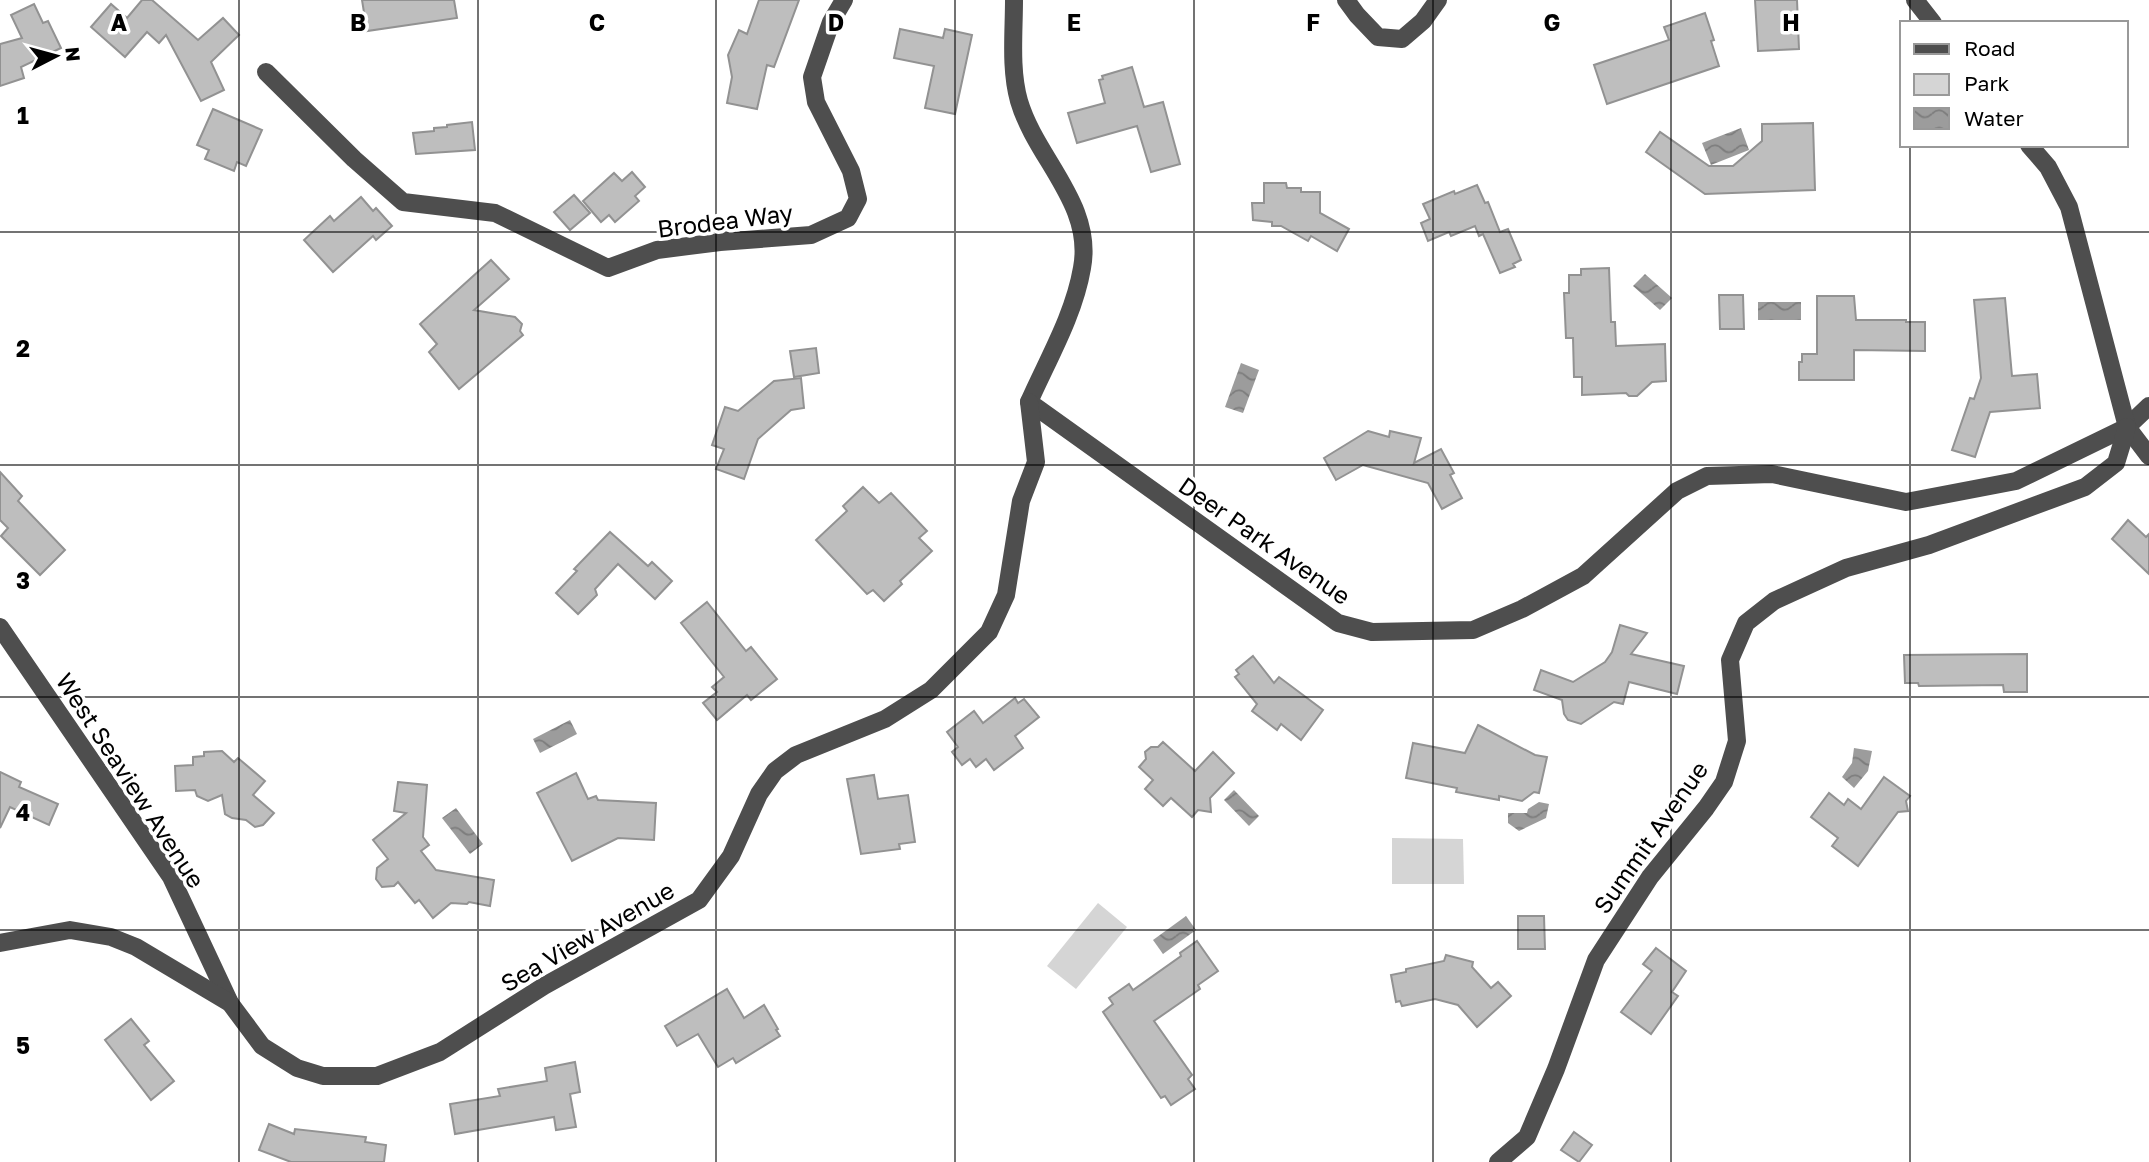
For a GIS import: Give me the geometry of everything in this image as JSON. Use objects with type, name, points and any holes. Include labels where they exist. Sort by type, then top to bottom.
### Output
[{"type":"street","name":"Brodea Way","points":[[266,72],[402,202],[495,213],[608,268],[657,250],[811,235],[848,218],[858,199],[851,171],[816,102],[812,77],[831,22],[844,0]]},
{"type":"street","points":[[1014,0],[1013,59],[1019,101],[1035,139],[1072,199],[1082,239],[1082,267],[1071,307],[1029,402]]},
{"type":"street","points":[[1346,0],[1357,16],[1378,37],[1402,39],[1423,21],[1438,0]]},
{"type":"street","points":[[1915,0],[1931,21]]},
{"type":"street","points":[[2031,147],[2048,167],[2069,207],[2127,427],[2149,456]]},
{"type":"street","name":"Deer Park Avenue","points":[[1029,402],[1338,623],[1372,632],[1473,630],[1522,610],[1583,576],[1677,491],[1707,476],[1772,474],[1906,502],[2015,481],[2127,427],[2149,406]]},
{"type":"street","name":"Sea View Avenue","points":[[0,943],[70,930],[111,937],[136,947],[230,1003],[262,1046],[297,1068],[323,1076],[377,1076],[440,1052],[544,986],[699,900],[731,856],[760,794],[775,771],[796,755],[885,719],[931,690],[989,632],[1006,595],[1021,501],[1036,462],[1029,402]]},
{"type":"street","name":"Summit Avenue","points":[[1498,1162],[1527,1137],[1556,1069],[1596,960],[1650,877],[1724,782],[1737,741],[1730,660],[1746,623],[1774,601],[1846,568],[1929,545],[2085,486],[2116,463],[2127,427]]},
{"type":"street","name":"West Seaview Avenue","points":[[0,627],[171,877],[230,1003]]},
{"type":"green space","points":[[1392,838],[1463,839],[1464,884],[1392,884]]},
{"type":"green space","points":[[1098,903],[1127,927],[1076,989],[1047,966]]},
{"type":"water","points":[[1741,128],[1749,150],[1711,165],[1702,143]]},
{"type":"water","points":[[1645,274],[1672,298],[1660,310],[1633,286]]},
{"type":"water","points":[[1758,302],[1801,302],[1801,320],[1758,320]]},
{"type":"water","points":[[1241,363],[1259,370],[1243,413],[1225,407]]},
{"type":"water","points":[[570,720],[577,734],[540,753],[533,739]]},
{"type":"water","points":[[1854,748],[1872,751],[1868,771],[1854,788],[1842,777],[1852,763]]},
{"type":"water","points":[[1234,790],[1259,816],[1249,826],[1224,800]]},
{"type":"water","points":[[1539,802],[1549,804],[1546,818],[1519,831],[1508,823],[1508,813],[1527,813],[1528,809]]},
{"type":"water","points":[[456,808],[483,844],[470,854],[442,818]]},
{"type":"water","points":[[1186,916],[1196,930],[1163,954],[1153,940]]},
{"type":"building","points":[[142,0],[152,0],[198,40],[223,18],[239,35],[211,62],[224,90],[201,101],[166,35],[159,43],[147,32],[125,57],[91,27],[111,4],[127,18]]},
{"type":"building","points":[[362,0],[454,0],[457,18],[367,31]]},
{"type":"building","points":[[759,0],[799,0],[774,67],[767,65],[757,109],[727,103],[732,77],[728,55],[739,30],[747,34]]},
{"type":"building","points":[[1755,0],[1797,0],[1799,49],[1758,51]]},
{"type":"building","points":[[34,4],[43,23],[48,21],[61,48],[21,67],[24,78],[0,86],[0,44],[22,38],[11,15]]},
{"type":"building","points":[[1705,13],[1719,66],[1607,104],[1594,65],[1669,40],[1664,27]]},
{"type":"building","points":[[900,29],[943,38],[945,29],[972,35],[955,114],[925,108],[934,66],[894,58]]},
{"type":"building","points":[[1132,67],[1144,107],[1163,102],[1180,164],[1151,172],[1137,126],[1077,143],[1068,113],[1105,103],[1099,80],[1103,79],[1102,76]]},
{"type":"building","points":[[213,109],[262,130],[246,166],[237,162],[234,171],[205,159],[209,150],[197,145]]},
{"type":"building","points":[[472,122],[475,150],[416,154],[413,133]]},
{"type":"building","points":[[1813,123],[1815,190],[1705,194],[1646,152],[1660,132],[1709,166],[1733,166],[1762,141],[1762,124]]},
{"type":"building","points":[[632,172],[645,187],[635,196],[639,201],[615,222],[609,215],[601,222],[583,201],[614,173],[622,181]]},
{"type":"building","points":[[1264,183],[1286,183],[1287,188],[1301,188],[1301,192],[1320,192],[1320,213],[1349,229],[1337,251],[1311,236],[1308,241],[1281,226],[1272,226],[1272,222],[1253,220],[1252,203],[1264,203]]},
{"type":"building","points":[[1477,185],[1485,203],[1488,202],[1500,232],[1508,229],[1521,260],[1513,264],[1515,267],[1500,273],[1483,234],[1479,236],[1475,226],[1451,236],[1449,232],[1428,241],[1421,223],[1430,219],[1423,204]]},
{"type":"building","points":[[574,195],[590,213],[570,230],[554,212]]},
{"type":"building","points":[[361,197],[373,211],[376,208],[392,226],[376,240],[373,236],[333,272],[304,240],[330,216],[334,221]]},
{"type":"building","points":[[491,260],[509,279],[474,310],[515,317],[522,324],[520,331],[523,335],[459,389],[429,352],[437,344],[420,324]]},
{"type":"building","points":[[1609,268],[1611,322],[1615,322],[1616,346],[1665,344],[1666,381],[1652,382],[1637,396],[1629,396],[1626,393],[1582,395],[1582,377],[1574,377],[1573,338],[1566,338],[1564,293],[1569,293],[1569,275],[1581,275],[1581,269]]},
{"type":"building","points":[[1719,295],[1743,295],[1744,329],[1720,329]]},
{"type":"building","points":[[1817,296],[1854,296],[1856,320],[1925,322],[1925,351],[1854,350],[1854,380],[1799,380],[1802,354],[1817,354]]},
{"type":"building","points":[[2005,298],[2012,376],[2037,374],[2040,408],[1990,412],[1975,457],[1952,450],[1970,398],[1974,399],[1981,378],[1974,300]]},
{"type":"building","points":[[816,348],[819,373],[794,377],[790,351]]},
{"type":"building","points":[[801,378],[804,408],[791,410],[758,439],[744,479],[716,469],[724,449],[712,445],[725,407],[738,411],[774,381]]},
{"type":"building","points":[[1368,431],[1389,437],[1390,431],[1421,438],[1414,463],[1441,449],[1454,473],[1450,475],[1462,498],[1442,509],[1428,483],[1363,465],[1336,480],[1324,458]]},
{"type":"building","points":[[0,472],[22,496],[18,501],[65,550],[40,575],[1,536],[8,528],[0,520]]},
{"type":"building","points":[[863,487],[879,503],[891,493],[927,531],[919,538],[932,551],[900,581],[902,584],[884,601],[873,590],[867,594],[816,540],[847,511],[843,506]]},
{"type":"building","points":[[2128,520],[2146,537],[2149,534],[2149,574],[2112,539]]},
{"type":"building","points":[[610,532],[648,566],[652,562],[672,581],[655,599],[618,564],[595,589],[597,595],[578,614],[556,593],[577,571],[574,569]]},
{"type":"building","points":[[707,602],[746,651],[751,647],[777,679],[751,700],[747,695],[717,720],[703,703],[717,692],[712,687],[724,677],[681,623]]},
{"type":"building","points":[[1620,625],[1647,633],[1631,654],[1684,666],[1677,694],[1629,682],[1623,704],[1614,702],[1581,724],[1568,720],[1564,714],[1562,700],[1534,690],[1541,670],[1573,682],[1605,662],[1612,652]]},
{"type":"building","points":[[2027,654],[2027,692],[2004,692],[2003,685],[1919,686],[1918,683],[1905,683],[1904,655]]},
{"type":"building","points":[[1253,656],[1274,683],[1279,677],[1323,710],[1301,740],[1281,724],[1277,730],[1252,711],[1257,704],[1235,677],[1239,674],[1236,670]]},
{"type":"building","points":[[1015,698],[1018,703],[1024,699],[1039,717],[1015,736],[1023,748],[994,770],[986,759],[976,767],[970,759],[962,765],[952,752],[958,747],[947,732],[974,711],[983,723]]},
{"type":"building","points":[[1478,725],[1535,755],[1547,757],[1539,793],[1534,792],[1522,801],[1499,796],[1499,800],[1456,792],[1457,788],[1406,778],[1413,743],[1465,753]]},
{"type":"building","points":[[1163,742],[1195,771],[1213,752],[1234,773],[1210,798],[1211,812],[1198,810],[1192,817],[1171,798],[1163,806],[1145,789],[1153,780],[1139,767],[1146,759],[1145,752]]},
{"type":"building","points":[[222,751],[234,762],[238,758],[265,781],[253,795],[274,813],[263,825],[255,827],[246,820],[225,814],[222,795],[208,801],[197,796],[195,790],[176,791],[175,766],[193,765],[193,757],[204,756],[204,752]]},
{"type":"building","points":[[0,772],[21,782],[19,787],[58,804],[49,825],[10,807],[0,828]]},
{"type":"building","points":[[576,773],[588,799],[596,796],[598,800],[656,803],[654,840],[618,838],[572,861],[537,793]]},
{"type":"building","points":[[874,775],[878,799],[908,795],[915,842],[899,844],[900,849],[861,854],[847,779]]},
{"type":"building","points":[[1884,777],[1910,796],[1906,801],[1908,811],[1898,812],[1858,866],[1832,846],[1838,838],[1811,817],[1829,793],[1844,805],[1848,799],[1861,809]]},
{"type":"building","points":[[398,782],[427,785],[423,837],[429,845],[421,851],[436,870],[494,880],[490,906],[469,902],[451,903],[433,918],[419,900],[415,903],[398,882],[394,886],[382,887],[376,879],[377,868],[388,859],[373,840],[406,813],[394,811]]},
{"type":"building","points":[[1518,916],[1544,916],[1545,949],[1518,949]]},
{"type":"building","points":[[1197,941],[1218,971],[1198,985],[1200,989],[1154,1021],[1192,1075],[1188,1079],[1195,1089],[1171,1105],[1165,1096],[1161,1098],[1103,1012],[1113,1004],[1109,998],[1129,984],[1133,990],[1181,956],[1180,953]]},
{"type":"building","points":[[1656,948],[1686,971],[1672,992],[1678,996],[1651,1034],[1621,1012],[1652,971],[1643,964]]},
{"type":"building","points":[[1446,955],[1473,962],[1472,967],[1491,988],[1498,982],[1511,996],[1477,1027],[1458,1005],[1435,999],[1402,1006],[1400,1001],[1396,1002],[1391,975],[1444,961]]},
{"type":"building","points":[[727,989],[744,1018],[764,1005],[780,1036],[736,1063],[733,1058],[718,1067],[698,1034],[677,1046],[665,1026]]},
{"type":"building","points":[[131,1019],[149,1041],[144,1045],[174,1081],[151,1100],[105,1040]]},
{"type":"building","points":[[575,1062],[580,1092],[570,1094],[576,1127],[556,1130],[554,1117],[455,1134],[450,1104],[500,1096],[498,1089],[547,1081],[545,1068]]},
{"type":"building","points":[[269,1124],[294,1134],[295,1129],[366,1137],[365,1142],[386,1145],[384,1162],[291,1162],[259,1150]]},
{"type":"building","points":[[1574,1132],[1592,1145],[1579,1162],[1561,1150]]}]
